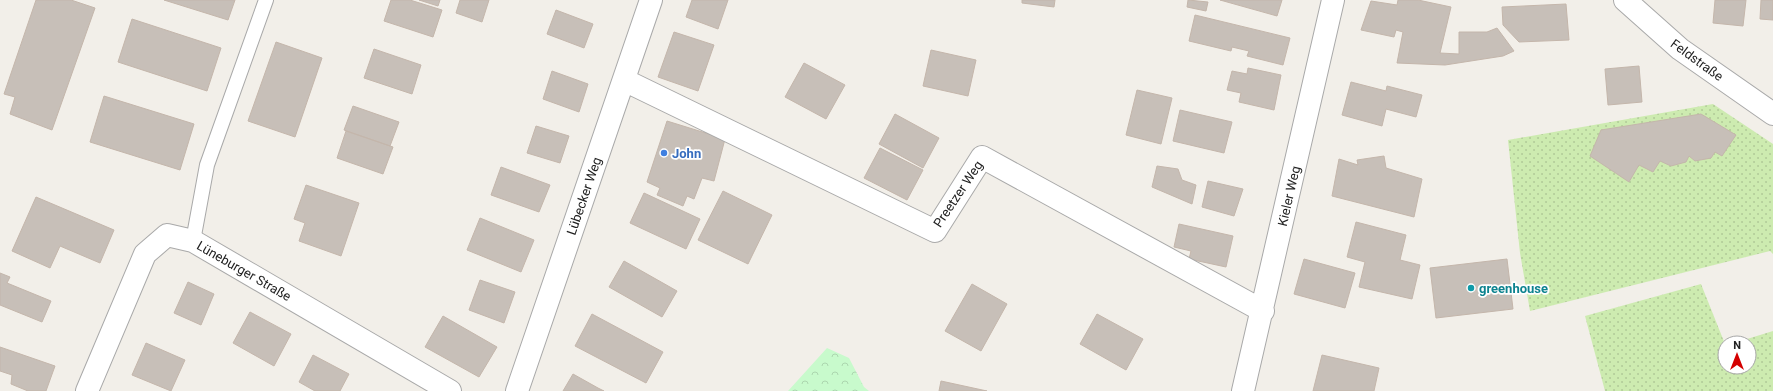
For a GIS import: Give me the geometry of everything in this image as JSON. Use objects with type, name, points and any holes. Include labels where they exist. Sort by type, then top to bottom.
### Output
[{"type":"street","name":"Lübecker Weg","points":[[518,391],[651,0]]},
{"type":"street","name":"Kieler Weg","points":[[1244,391],[1333,0]]},
{"type":"street","name":"Feldstraße","points":[[1625,0],[1680,49],[1773,114]]},
{"type":"street","name":"Preetzer Weg","points":[[624,80],[935,231],[982,157],[1263,311]]},
{"type":"street","name":"Lüneburger Straße","points":[[87,391],[145,254],[167,235],[193,241],[450,391]]},
{"type":"lane","points":[[193,241],[207,165],[266,0]]},
{"type":"green space","points":[[1713,104],[1773,144],[1773,254],[1770,251],[1530,311],[1520,253],[1508,140]]},
{"type":"green space","points":[[1701,284],[1721,335],[1717,335],[1717,375],[1757,375],[1757,336],[1773,331],[1773,391],[1605,391],[1585,316]]},
{"type":"green space","points":[[827,348],[849,358],[864,387],[869,391],[788,391]]},
{"type":"building","points":[[36,0],[71,0],[95,8],[52,130],[10,114],[15,97],[4,94]]},
{"type":"building","points":[[164,0],[235,0],[228,20]]},
{"type":"building","points":[[391,0],[410,0],[442,10],[433,37],[384,21]]},
{"type":"building","points":[[419,0],[440,0],[438,6]]},
{"type":"building","points":[[460,0],[489,0],[482,22],[456,13]]},
{"type":"building","points":[[692,0],[728,0],[718,29],[686,17]]},
{"type":"building","points":[[1022,0],[1055,0],[1054,7],[1022,3]]},
{"type":"building","points":[[1188,0],[1208,2],[1206,11],[1187,7]]},
{"type":"building","points":[[1220,0],[1282,0],[1277,16]]},
{"type":"building","points":[[1398,0],[1418,0],[1451,7],[1440,53],[1459,54],[1459,32],[1487,32],[1497,28],[1514,51],[1503,56],[1445,65],[1397,63],[1403,32],[1396,30],[1394,37],[1361,30],[1371,1],[1397,5]]},
{"type":"building","points":[[1715,0],[1746,0],[1743,26],[1713,23]]},
{"type":"building","points":[[1761,0],[1773,0],[1773,20],[1760,19]]},
{"type":"building","points":[[1566,4],[1569,40],[1519,42],[1503,25],[1502,7]]},
{"type":"building","points":[[556,10],[593,24],[584,48],[547,34]]},
{"type":"building","points":[[1195,15],[1290,38],[1283,65],[1247,56],[1249,51],[1232,47],[1231,51],[1189,41]]},
{"type":"building","points":[[132,19],[221,48],[207,91],[118,62]]},
{"type":"building","points":[[674,32],[714,45],[698,91],[658,77]]},
{"type":"building","points":[[276,42],[322,58],[295,137],[248,121]]},
{"type":"building","points":[[374,49],[421,65],[412,94],[364,78]]},
{"type":"building","points":[[931,50],[976,60],[968,96],[923,86]]},
{"type":"building","points":[[804,63],[845,85],[826,119],[785,97]]},
{"type":"building","points":[[1639,66],[1642,102],[1608,105],[1605,69]]},
{"type":"building","points":[[1248,68],[1281,75],[1274,110],[1239,102],[1241,93],[1227,90],[1232,71],[1247,74]]},
{"type":"building","points":[[552,71],[588,84],[579,112],[543,99]]},
{"type":"building","points":[[1351,82],[1386,91],[1387,86],[1422,95],[1416,117],[1386,109],[1382,126],[1342,115]]},
{"type":"building","points":[[1137,90],[1172,98],[1161,144],[1126,135]]},
{"type":"building","points":[[104,96],[194,124],[180,170],[90,142]]},
{"type":"building","points":[[353,106],[399,122],[390,146],[344,130]]},
{"type":"building","points":[[1180,110],[1232,122],[1224,153],[1173,141]]},
{"type":"building","points":[[895,114],[939,138],[923,168],[879,144]]},
{"type":"building","points":[[1701,114],[1736,135],[1722,156],[1715,152],[1711,158],[1695,161],[1689,156],[1686,162],[1671,166],[1660,161],[1653,172],[1639,165],[1629,182],[1590,156],[1601,130]]},
{"type":"building","points":[[667,121],[725,139],[714,181],[702,178],[694,199],[687,196],[683,206],[657,195],[660,188],[647,182]]},
{"type":"building","points":[[536,126],[569,136],[560,163],[527,153]]},
{"type":"building","points":[[346,131],[393,147],[383,174],[337,158]]},
{"type":"building","points":[[880,148],[923,170],[907,200],[864,178]]},
{"type":"building","points":[[1384,156],[1386,168],[1422,179],[1414,217],[1332,196],[1339,159],[1358,165],[1357,160]]},
{"type":"building","points":[[1157,166],[1178,169],[1182,180],[1196,185],[1192,204],[1152,187]]},
{"type":"building","points":[[501,167],[550,185],[539,212],[491,195]]},
{"type":"building","points":[[1208,181],[1243,189],[1234,216],[1202,207]]},
{"type":"building","points":[[306,185],[359,203],[341,256],[299,241],[305,223],[294,219]]},
{"type":"building","points":[[723,191],[772,215],[748,264],[698,240]]},
{"type":"building","points":[[644,193],[700,219],[686,249],[630,223]]},
{"type":"building","points":[[36,197],[114,230],[100,263],[60,246],[50,268],[12,251]]},
{"type":"building","points":[[480,218],[534,240],[521,272],[467,250]]},
{"type":"building","points":[[1356,222],[1406,235],[1400,260],[1420,265],[1412,299],[1359,287],[1365,262],[1347,257]]},
{"type":"building","points":[[1179,224],[1233,236],[1226,267],[1189,259],[1191,251],[1174,247]]},
{"type":"building","points":[[1304,259],[1355,273],[1345,308],[1294,294]]},
{"type":"building","name":"greenhouse","points":[[1507,259],[1513,309],[1436,318],[1430,268]]},
{"type":"building","points":[[624,261],[677,291],[662,317],[609,287]]},
{"type":"building","points":[[0,273],[10,277],[7,283],[51,301],[42,322],[0,305]]},
{"type":"building","points":[[480,280],[515,292],[504,323],[469,310]]},
{"type":"building","points":[[188,282],[214,294],[201,325],[174,313]]},
{"type":"building","points":[[972,284],[1007,304],[981,351],[945,331]]},
{"type":"building","points":[[250,312],[291,334],[274,366],[233,343]]},
{"type":"building","points":[[592,314],[663,352],[646,383],[575,346]]},
{"type":"building","points":[[1097,314],[1143,339],[1126,370],[1080,344]]},
{"type":"building","points":[[443,316],[497,347],[479,377],[425,347]]},
{"type":"building","points":[[146,343],[185,360],[171,391],[132,375]]},
{"type":"building","points":[[0,347],[55,366],[46,391],[28,391],[11,384],[12,375],[0,371]]},
{"type":"building","points":[[313,355],[349,374],[340,391],[315,391],[299,382]]},
{"type":"building","points":[[1322,355],[1379,368],[1374,391],[1313,391]]},
{"type":"building","points":[[573,374],[598,388],[604,391],[563,391]]},
{"type":"building","points":[[941,381],[987,391],[939,391]]},
{"type":"place","name":"John","points":[[664,153]]},
{"type":"place","name":"greenhouse","points":[[1471,288]]}]
